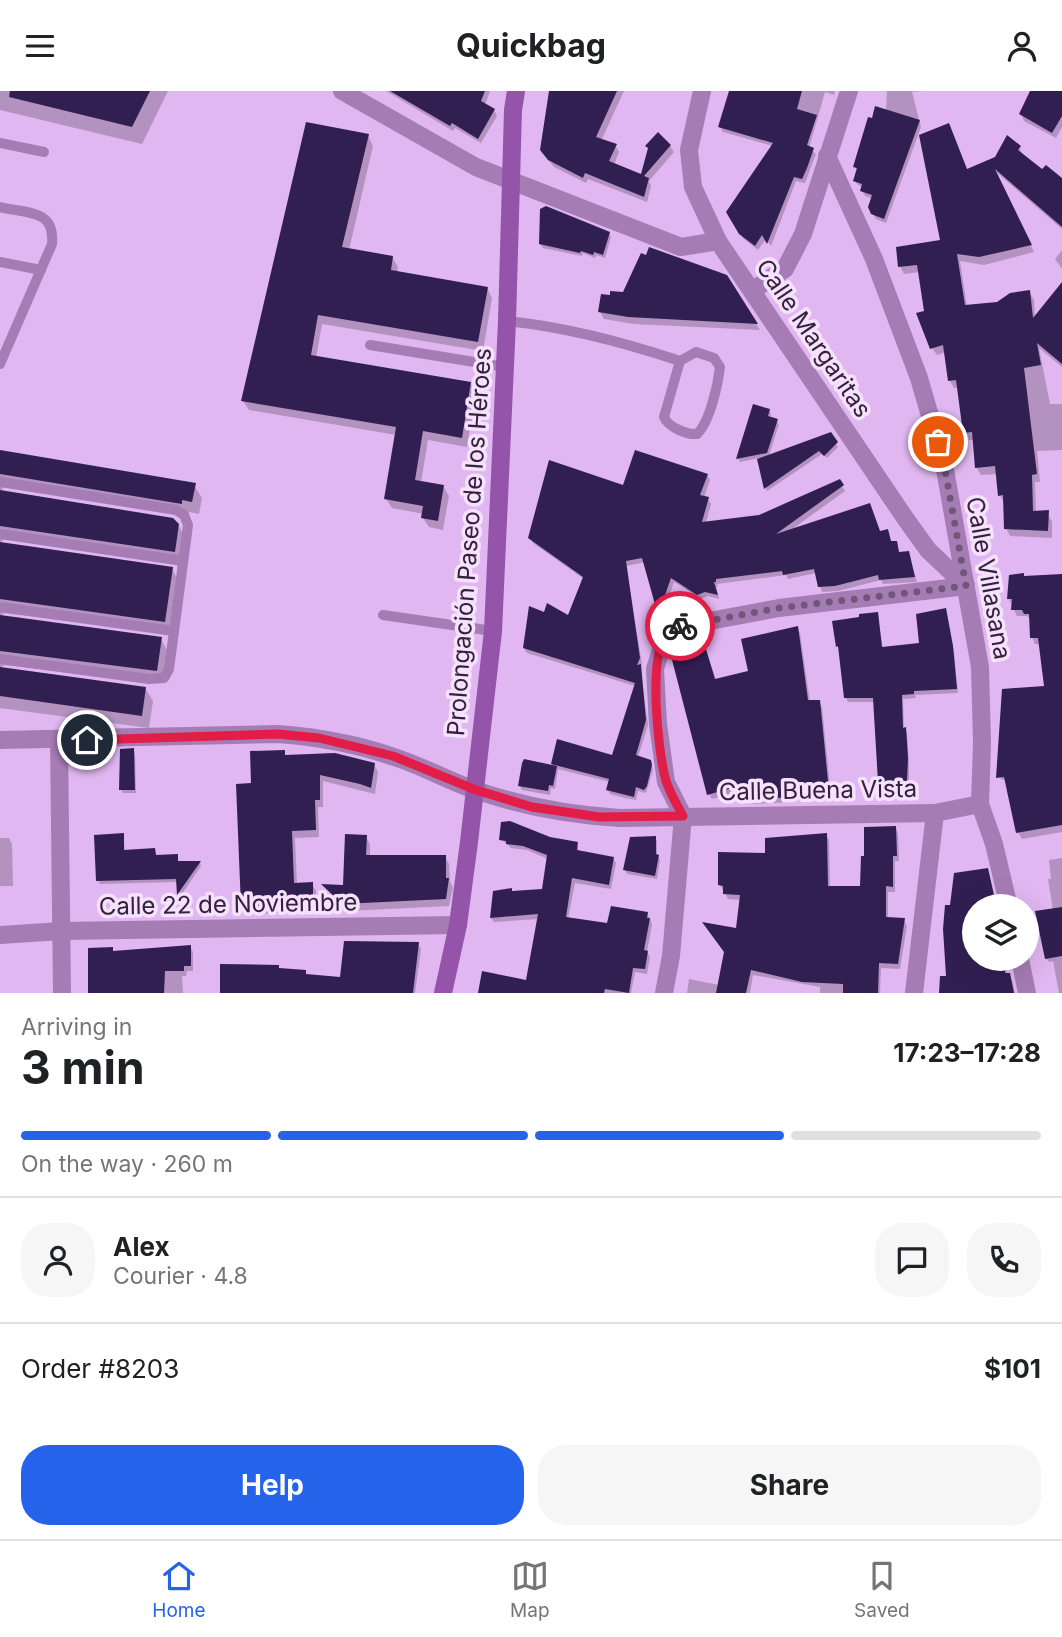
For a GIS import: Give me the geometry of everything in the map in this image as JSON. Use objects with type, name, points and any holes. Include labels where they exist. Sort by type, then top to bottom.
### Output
[{"type":"street","points":[[342,91],[476,167],[681,247],[718,241]]},
{"type":"street","name":"Prolongación Paseo de los Héroes","points":[[443,993],[458,925],[493,631],[513,110],[516,91]]},
{"type":"street","name":"Calle Margaritas","points":[[702,91],[690,151],[693,187],[718,241],[905,518],[929,550],[966,586]]},
{"type":"street","points":[[753,290],[785,269],[803,234],[849,91]]},
{"type":"street","name":"Calle Villasana","points":[[827,156],[874,259],[919,378],[944,464],[980,667],[980,804]]},
{"type":"street","points":[[664,993],[671,956],[683,816],[666,782],[658,724],[655,669],[666,636],[677,627],[779,608],[966,586]]},
{"type":"street","name":"Calle Buena Vista","points":[[0,740],[278,734],[319,738],[393,756],[476,790],[532,807],[578,815],[620,818],[935,813]]},
{"type":"street","points":[[60,740],[62,993]]},
{"type":"street","points":[[914,993],[935,813],[980,804],[994,844],[1006,894]]},
{"type":"street","name":"Calle 22 de Noviembre","points":[[0,935],[61,931],[458,925]]},
{"type":"street","points":[[1022,971],[1027,993]]},
{"type":"lane","points":[[0,143],[44,152]]},
{"type":"lane","points":[[0,208],[43,217],[51,223],[53,233],[52,244],[0,365]]},
{"type":"lane","points":[[0,262],[41,270]]},
{"type":"lane","points":[[507,321],[547,325],[616,340],[680,361],[696,352],[714,358],[720,367],[719,380],[705,422],[697,434],[692,435],[670,425],[664,417],[680,361]]},
{"type":"lane","points":[[370,345],[505,367]]},
{"type":"lane","points":[[0,482],[176,510],[184,515],[188,525],[169,669],[164,678],[159,680],[0,659]]},
{"type":"lane","points":[[0,534],[183,561]]},
{"type":"lane","points":[[0,607],[174,631]]},
{"type":"lane","points":[[383,615],[493,631]]},
{"type":"building","points":[[10,91],[150,91],[132,127],[9,97]]},
{"type":"building","points":[[390,91],[485,91],[481,101],[495,109],[478,139]]},
{"type":"building","points":[[549,91],[617,91],[596,137],[617,144],[609,161],[641,174],[648,148],[645,146],[658,132],[671,145],[644,176],[649,178],[644,197],[585,173],[583,178],[548,160],[540,150]]},
{"type":"building","points":[[729,91],[802,91],[797,109],[817,115],[807,145],[814,148],[807,168],[802,179],[794,177],[767,244],[762,235],[755,246],[739,234],[726,212],[773,143],[718,127]]},
{"type":"building","points":[[1030,91],[1062,91],[1062,116],[1052,133],[1019,114]]},
{"type":"building","points":[[875,106],[920,120],[884,219],[871,214],[868,207],[872,195],[860,191],[862,184],[853,181],[857,168],[853,167],[868,117],[872,118]]},
{"type":"building","points":[[306,122],[369,134],[342,247],[393,256],[391,270],[488,287],[478,342],[318,315],[311,355],[471,382],[462,438],[423,431],[415,480],[444,485],[438,521],[421,518],[423,506],[384,499],[396,427],[241,401]]},
{"type":"building","points":[[949,123],[967,169],[995,157],[1007,135],[1021,146],[1018,150],[1042,169],[1046,165],[1062,178],[1062,227],[995,169],[1032,245],[979,257],[957,254],[965,305],[997,302],[1010,293],[1030,290],[1033,318],[1062,282],[1062,364],[1037,343],[1041,365],[1024,368],[1037,474],[1032,475],[1033,511],[1049,510],[1048,531],[1004,529],[1003,495],[998,496],[995,466],[975,468],[972,432],[963,433],[956,380],[948,381],[943,345],[930,349],[916,313],[924,311],[917,265],[898,267],[896,247],[940,240],[919,135]]},
{"type":"building","points":[[546,206],[610,232],[603,255],[539,244],[540,209]]},
{"type":"building","points":[[649,247],[727,275],[758,324],[628,317],[598,312],[601,294],[610,295],[610,291],[623,292],[641,253],[646,255]]},
{"type":"building","points":[[753,404],[770,409],[768,416],[778,419],[767,453],[736,459]]},
{"type":"building","points":[[831,432],[838,442],[824,456],[819,451],[764,489],[757,459]]},
{"type":"building","points":[[0,450],[196,483],[192,502],[182,500],[182,504],[0,474]]},
{"type":"building","points":[[635,450],[708,474],[700,495],[709,497],[702,522],[759,515],[840,479],[844,485],[776,534],[870,503],[880,531],[888,529],[891,541],[897,541],[899,552],[909,551],[915,577],[879,580],[878,575],[835,586],[818,587],[814,569],[783,575],[782,571],[716,579],[714,582],[718,595],[705,592],[697,595],[671,578],[658,615],[642,558],[626,561],[646,720],[636,755],[651,760],[652,765],[647,786],[644,790],[636,787],[634,797],[606,790],[609,779],[551,764],[557,739],[612,755],[635,683],[523,648],[529,606],[544,612],[547,603],[568,615],[583,577],[528,538],[549,460],[623,485]]},
{"type":"building","points":[[0,490],[173,518],[179,524],[175,552],[0,526]]},
{"type":"building","points":[[0,542],[173,567],[165,622],[0,599]]},
{"type":"building","points":[[1024,573],[1024,576],[1062,574],[1062,825],[1016,833],[1004,777],[996,778],[1002,689],[1044,686],[1038,638],[1030,638],[1029,614],[1024,614],[1022,610],[1011,610],[1012,599],[1007,599],[1009,575]]},
{"type":"building","points":[[946,608],[957,689],[914,691],[914,694],[902,695],[903,728],[906,727],[908,758],[907,781],[878,782],[873,698],[844,698],[832,621],[878,612],[882,647],[919,643],[916,614]]},
{"type":"building","points":[[0,615],[162,637],[157,671],[0,651]]},
{"type":"building","points":[[798,626],[808,700],[820,700],[829,791],[747,800],[743,785],[707,795],[671,656],[705,646],[715,679],[748,671],[741,639]]},
{"type":"building","points":[[0,667],[146,687],[142,716],[0,696]]},
{"type":"building","points":[[134,748],[135,790],[119,790],[120,749]]},
{"type":"building","points":[[285,750],[285,755],[335,753],[375,763],[371,788],[320,775],[320,800],[315,800],[316,830],[292,831],[294,883],[313,882],[313,905],[241,907],[236,784],[251,783],[250,751]]},
{"type":"building","points":[[524,759],[557,766],[553,786],[549,785],[548,791],[518,786]]},
{"type":"building","points":[[510,821],[550,837],[578,842],[577,850],[614,857],[609,885],[572,878],[566,917],[607,923],[611,906],[648,912],[647,918],[650,918],[644,950],[648,951],[645,969],[633,968],[629,993],[605,989],[604,993],[478,993],[482,971],[526,980],[538,914],[490,918],[493,891],[512,888],[512,891],[542,889],[547,855],[499,840],[501,822]]},
{"type":"building","points":[[896,826],[897,856],[893,856],[893,887],[886,886],[886,917],[905,918],[898,964],[879,963],[878,993],[843,993],[843,984],[802,982],[751,970],[746,993],[716,993],[724,952],[702,922],[736,928],[740,895],[723,894],[723,886],[718,885],[718,852],[765,853],[765,838],[827,833],[828,886],[860,886],[864,827]]},
{"type":"building","points":[[124,833],[124,850],[155,848],[156,855],[178,854],[178,861],[201,861],[177,895],[176,879],[96,881],[94,835]]},
{"type":"building","points":[[345,834],[367,835],[366,855],[446,855],[446,878],[449,878],[446,899],[342,904],[321,884],[343,885]]},
{"type":"building","points":[[656,836],[656,854],[659,855],[655,876],[623,870],[630,837]]},
{"type":"building","points":[[988,868],[994,894],[962,894],[962,971],[1010,973],[1014,993],[939,993],[940,976],[946,976],[943,929],[945,905],[950,905],[954,873]]},
{"type":"building","points":[[1062,907],[1062,956],[1045,959],[1039,930],[1039,910]]},
{"type":"building","points":[[344,941],[419,942],[413,993],[220,993],[220,964],[279,965],[279,968],[306,970],[306,974],[340,977]]},
{"type":"building","points":[[191,945],[191,966],[184,966],[184,971],[165,971],[164,993],[88,993],[88,948],[113,947],[113,951]]},
{"type":"way so far","points":[[680,626],[779,608],[966,586],[938,442]]},
{"type":"route","points":[[87,740],[278,734],[319,738],[393,756],[476,790],[532,807],[599,817],[683,816],[666,782],[658,724],[655,669],[666,636],[680,626]]}]
